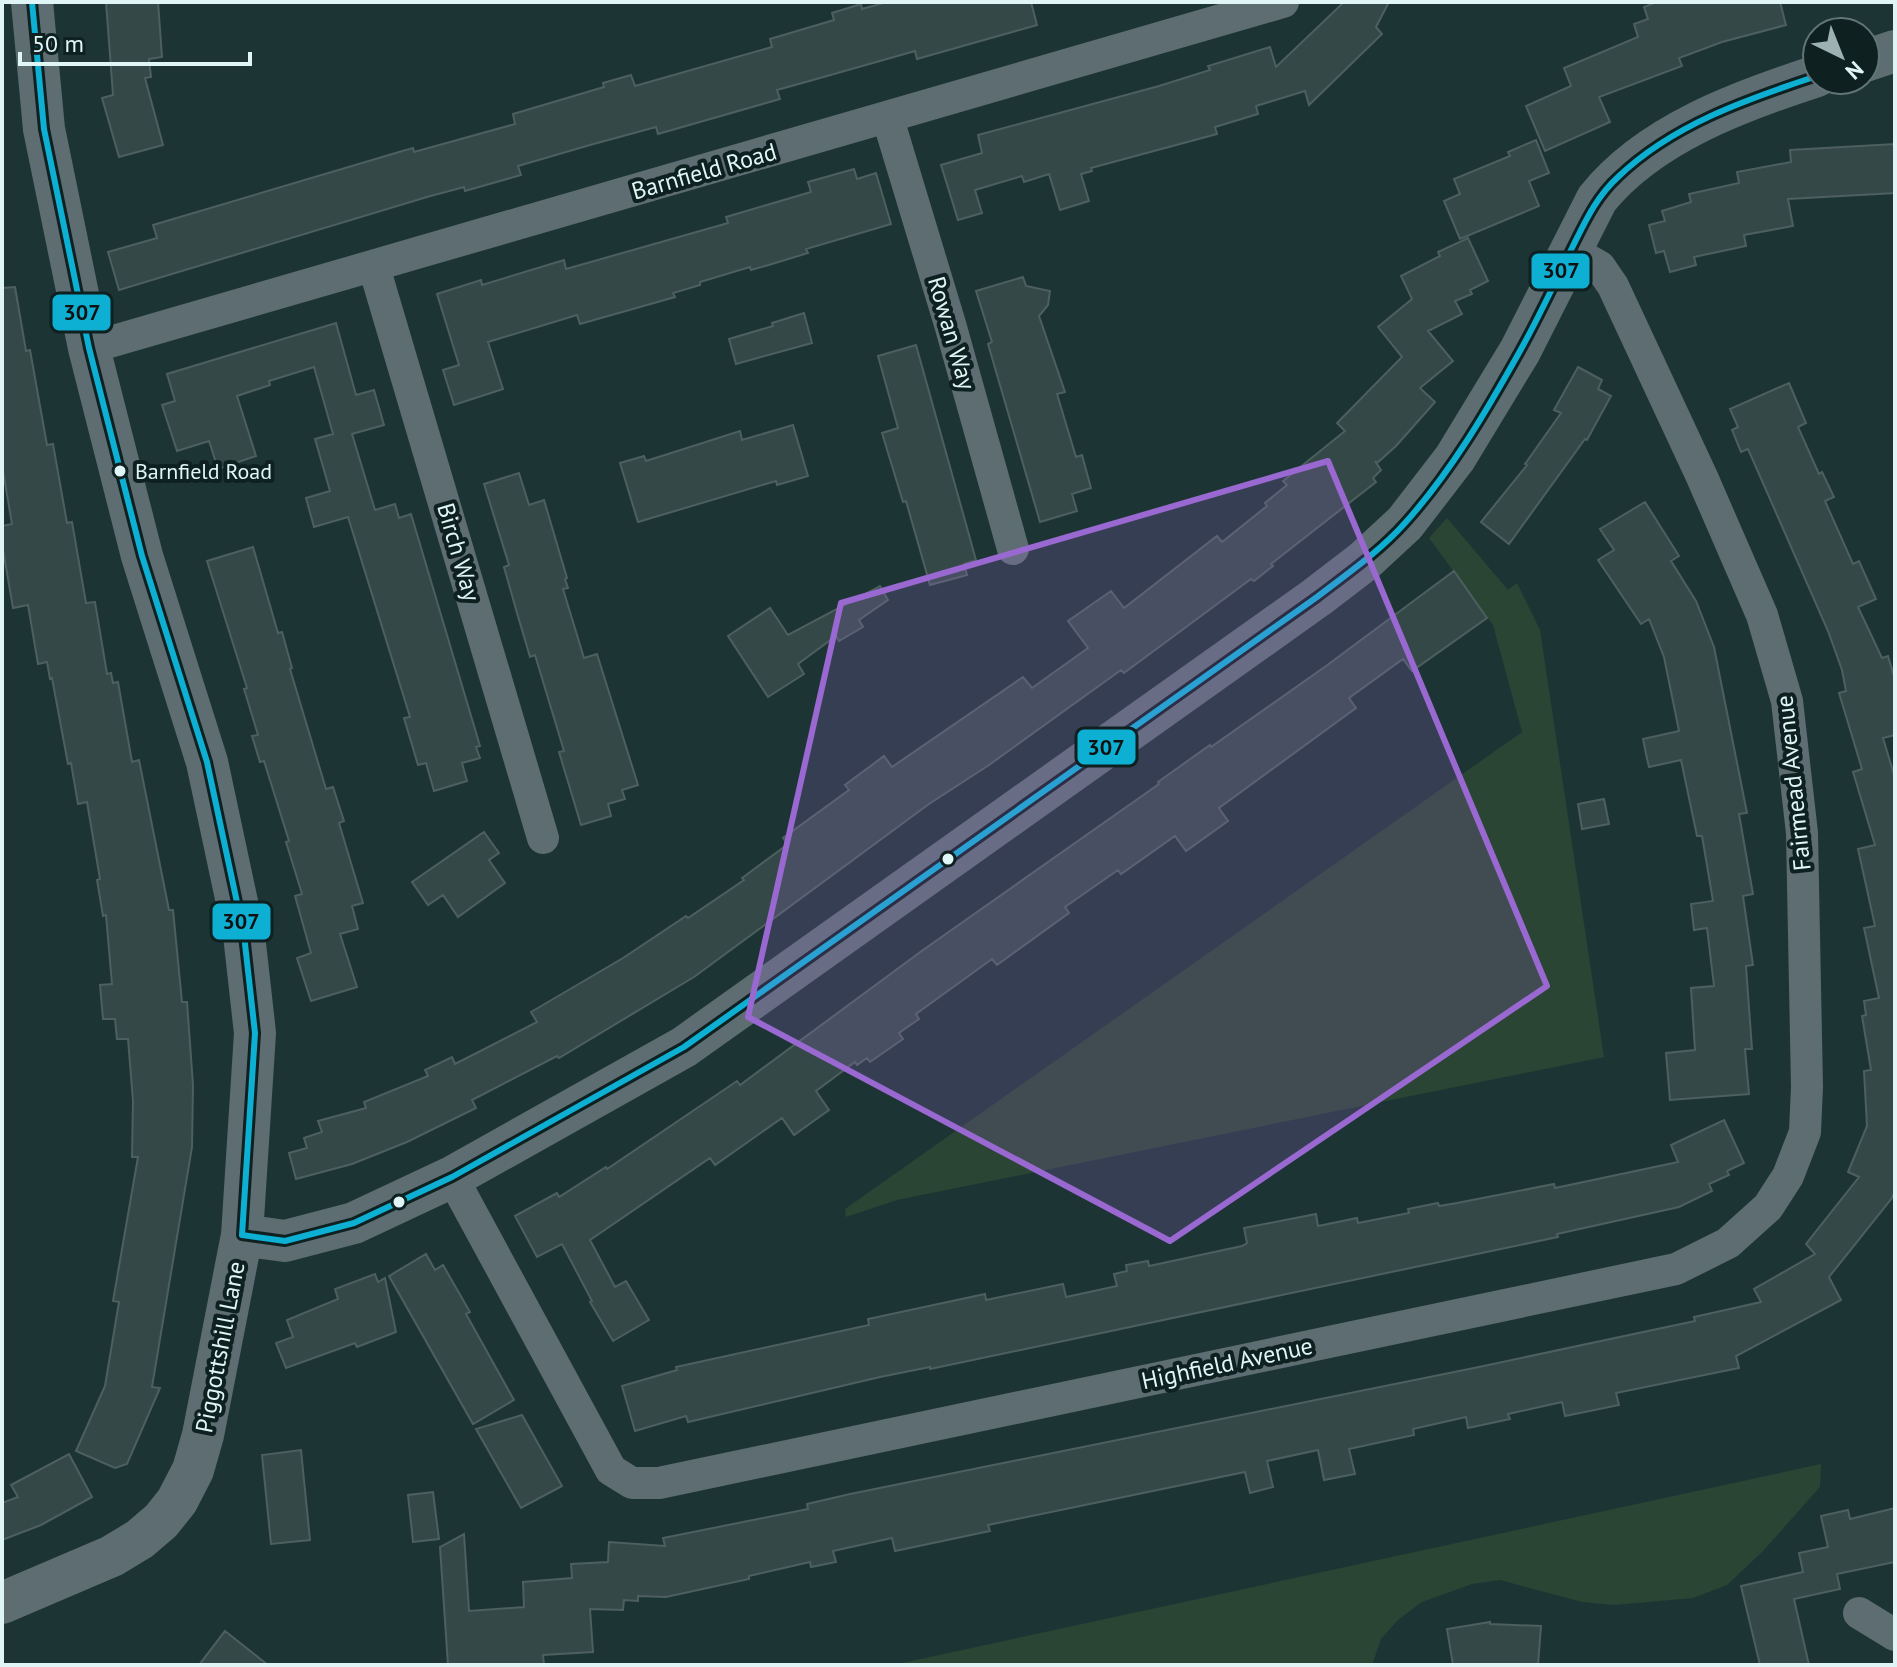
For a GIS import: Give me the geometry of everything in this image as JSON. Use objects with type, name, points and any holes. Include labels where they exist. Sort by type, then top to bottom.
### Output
[{"type":"street","name":"Piggottshill Lane","points":[[2,1603],[112,1556],[140,1539],[161,1521],[177,1501],[193,1470],[203,1435],[242,1235],[255,1033],[244,935],[207,762],[142,556],[89,348],[44,129],[32,2]]},
{"type":"street","name":"Barnfield Road","points":[[89,348],[1278,4]]},
{"type":"street","points":[[242,1235],[285,1241],[354,1223],[452,1177],[684,1047],[1317,597],[1364,561],[1405,523],[1455,458],[1520,351],[1597,199],[1612,181],[1633,162],[1715,116],[1801,81]]},
{"type":"street","name":"Rowan Way","points":[[888,119],[1013,549]]},
{"type":"street","name":"Fairmead Avenue","points":[[1572,251],[1600,267],[1613,286],[1762,615],[1787,701],[1802,833],[1807,1087],[1805,1132],[1788,1176]]},
{"type":"street","name":"Birch Way","points":[[374,267],[543,838]]},
{"type":"street","name":"Highfield Avenue","points":[[452,1177],[611,1470],[632,1483],[659,1483],[1676,1269],[1728,1243],[1768,1207],[1788,1176]]},
{"type":"street","points":[[1859,1613],[1895,1635]]},
{"type":"highlighted area","points":[[1328,461],[1547,986],[1170,1241],[748,1017],[841,603]]},
{"type":"green space","points":[[1447,518],[1508,590],[1517,583],[1540,630],[1604,1057],[897,1200],[846,1217],[845,1209],[1522,732],[1493,625],[1429,538]]},
{"type":"green space","points":[[1821,1464],[1820,1487],[1763,1551],[1727,1585],[1693,1598],[1614,1605],[1582,1602],[1500,1580],[1472,1584],[1422,1602],[1398,1620],[1381,1639],[1372,1665],[893,1665]]},
{"type":"building","points":[[106,2],[158,2],[162,57],[149,59],[151,77],[145,78],[163,145],[119,157],[102,98],[113,95]]},
{"type":"building","points":[[887,2],[1031,2],[1037,25],[917,59],[915,51],[777,90],[780,99],[658,134],[656,127],[590,145],[518,166],[521,175],[465,191],[464,187],[427,197],[119,290],[108,252],[157,238],[153,225],[413,148],[414,152],[515,124],[513,114],[604,87],[603,83],[631,75],[635,86],[772,47],[770,39],[834,20],[832,13],[861,4],[862,9]]},
{"type":"building","points":[[1344,2],[1389,2],[1376,27],[1382,34],[1309,105],[1305,91],[1256,106],[1258,114],[1215,127],[1217,134],[1091,168],[1092,171],[1081,174],[1089,201],[1060,210],[1049,174],[1024,182],[1022,176],[975,190],[982,213],[958,220],[941,165],[982,153],[978,135],[1159,86],[1210,70],[1208,66],[1270,47],[1276,67]]},
{"type":"building","points":[[1657,2],[1780,2],[1786,25],[1722,42],[1679,58],[1682,66],[1599,97],[1610,122],[1545,151],[1526,106],[1571,86],[1564,68],[1638,37],[1634,24],[1648,19],[1644,7]]},
{"type":"building","points":[[1536,140],[1549,173],[1529,181],[1539,206],[1460,239],[1444,201],[1460,194],[1454,179],[1510,156],[1508,152]]},
{"type":"building","points":[[1895,144],[1895,193],[1788,199],[1793,226],[1744,235],[1746,246],[1694,257],[1696,265],[1670,272],[1664,251],[1656,253],[1649,225],[1665,221],[1662,211],[1691,202],[1689,194],[1739,183],[1737,172],[1791,162],[1790,150]]},
{"type":"building","points":[[854,169],[857,179],[876,173],[891,224],[806,249],[808,253],[772,264],[751,270],[750,267],[700,282],[700,285],[673,293],[675,297],[580,324],[577,315],[488,342],[503,389],[454,405],[443,370],[459,365],[437,294],[481,280],[482,285],[564,260],[566,269],[728,223],[726,217],[811,192],[808,182]]},
{"type":"building","points":[[1468,238],[1488,281],[1470,290],[1472,294],[1455,301],[1462,314],[1428,331],[1453,361],[1420,388],[1435,402],[1396,446],[1377,463],[1375,461],[1381,470],[1373,478],[1376,482],[1271,564],[1273,566],[1124,673],[1121,670],[929,804],[694,977],[559,1058],[557,1056],[472,1100],[476,1108],[407,1142],[352,1164],[296,1179],[289,1153],[307,1148],[304,1138],[322,1132],[318,1121],[366,1108],[364,1102],[428,1076],[425,1070],[452,1057],[455,1064],[537,1022],[531,1012],[623,958],[686,916],[688,918],[744,880],[742,878],[788,844],[783,838],[849,790],[845,785],[884,756],[892,767],[1023,677],[1032,688],[1088,648],[1068,621],[1111,591],[1124,608],[1217,536],[1222,542],[1267,506],[1265,503],[1287,485],[1283,481],[1345,431],[1337,423],[1402,357],[1378,327],[1412,299],[1401,276],[1440,256],[1438,252]]},
{"type":"building","points":[[1023,277],[1026,286],[1050,291],[1048,305],[1039,316],[1065,392],[1057,394],[1076,457],[1082,455],[1091,488],[1072,494],[1077,511],[1040,522],[988,344],[992,342],[976,291]]},
{"type":"building","points":[[15,287],[47,445],[53,444],[67,523],[72,522],[86,603],[95,602],[107,674],[111,673],[113,683],[118,682],[132,762],[139,760],[169,910],[173,910],[182,1002],[187,1002],[193,1085],[192,1147],[152,1387],[160,1388],[127,1464],[115,1468],[76,1451],[105,1386],[119,1302],[113,1301],[138,1157],[132,1157],[133,1101],[128,1039],[117,1039],[115,1019],[103,1019],[100,985],[112,984],[106,915],[103,916],[87,802],[78,804],[52,678],[47,662],[38,664],[28,605],[13,608],[2,544],[2,526],[12,524],[2,465],[2,288]]},
{"type":"building","points":[[804,313],[812,343],[736,364],[729,339]]},
{"type":"building","points":[[336,323],[356,395],[374,390],[384,425],[352,434],[375,510],[395,504],[399,518],[411,514],[480,746],[476,747],[480,758],[462,763],[467,781],[434,791],[426,763],[418,765],[404,718],[410,717],[348,517],[314,527],[306,498],[330,491],[315,439],[333,434],[314,367],[269,381],[270,385],[237,396],[256,456],[218,469],[209,441],[177,451],[162,405],[175,401],[167,374]]},
{"type":"building","points":[[916,345],[976,560],[964,564],[967,575],[930,585],[906,501],[903,502],[882,433],[898,428],[878,356]]},
{"type":"building","points":[[1578,367],[1602,380],[1598,389],[1611,396],[1587,440],[1509,544],[1481,522],[1527,465],[1561,413],[1554,410]]},
{"type":"building","points":[[1789,383],[1806,423],[1798,427],[1819,474],[1822,472],[1834,497],[1825,501],[1853,564],[1859,561],[1876,599],[1858,607],[1882,658],[1888,656],[1895,680],[1895,735],[1883,738],[1895,778],[1895,1190],[1892,1198],[1829,1277],[1841,1300],[1736,1356],[1739,1368],[1616,1393],[1619,1405],[1565,1416],[1562,1402],[1508,1414],[1510,1419],[1468,1428],[1466,1417],[1413,1429],[1414,1435],[1349,1449],[1355,1474],[1324,1480],[1318,1450],[1267,1461],[1273,1487],[1250,1493],[1245,1472],[988,1525],[990,1531],[895,1551],[892,1538],[833,1551],[836,1562],[811,1567],[810,1562],[666,1597],[638,1596],[638,1601],[624,1600],[623,1610],[590,1609],[593,1652],[543,1655],[544,1665],[448,1665],[440,1547],[464,1534],[469,1611],[524,1607],[523,1582],[572,1578],[571,1564],[608,1562],[609,1542],[665,1546],[663,1538],[808,1509],[807,1504],[850,1494],[1695,1321],[1694,1317],[1761,1302],[1754,1289],[1815,1254],[1806,1244],[1859,1177],[1848,1172],[1867,1126],[1864,1071],[1871,1070],[1862,1016],[1866,1015],[1864,1001],[1879,998],[1864,928],[1875,926],[1858,849],[1875,845],[1853,772],[1862,769],[1839,693],[1846,691],[1842,670],[1748,449],[1741,452],[1732,430],[1738,427],[1730,409]]},
{"type":"building","points":[[793,425],[808,476],[777,485],[776,481],[638,522],[620,463],[644,456],[646,461],[740,431],[742,440]]},
{"type":"building","points":[[519,473],[529,505],[544,500],[567,578],[568,588],[563,589],[584,658],[597,654],[638,785],[622,790],[625,799],[608,804],[611,816],[581,825],[559,752],[564,751],[535,655],[530,657],[504,567],[509,565],[484,484]]},
{"type":"building","points":[[1645,502],[1679,556],[1671,561],[1696,601],[1714,647],[1747,813],[1739,814],[1753,894],[1743,896],[1753,965],[1746,966],[1752,1049],[1745,1049],[1749,1094],[1670,1100],[1666,1053],[1695,1050],[1691,988],[1714,986],[1707,928],[1694,930],[1691,904],[1713,901],[1702,836],[1697,836],[1681,760],[1649,767],[1646,754],[1643,739],[1679,731],[1664,657],[1649,619],[1641,624],[1598,560],[1614,550],[1600,529]]},
{"type":"building","points":[[253,547],[278,633],[282,632],[326,789],[333,787],[344,821],[339,823],[363,903],[352,906],[358,929],[340,934],[357,987],[311,1001],[297,958],[311,953],[295,896],[302,894],[264,761],[260,762],[252,736],[258,735],[244,689],[247,688],[207,561]]},
{"type":"building","points":[[1454,571],[1487,618],[1412,671],[1403,659],[1349,698],[1356,708],[1219,808],[1228,821],[1186,851],[1175,836],[1121,874],[1118,870],[1065,907],[1069,913],[997,965],[992,959],[945,993],[916,1014],[919,1019],[899,1033],[903,1039],[870,1062],[867,1058],[857,1065],[855,1062],[816,1091],[829,1110],[794,1135],[782,1118],[715,1165],[710,1158],[590,1240],[615,1287],[626,1281],[649,1320],[613,1341],[562,1244],[537,1257],[515,1216],[557,1193],[559,1197],[607,1169],[737,1081],[740,1085],[923,950],[1326,666]]},
{"type":"building","points":[[880,586],[888,600],[859,620],[863,627],[839,641],[836,636],[798,664],[804,674],[768,697],[728,636],[770,608],[788,635]]},
{"type":"building","points":[[1604,799],[1609,824],[1582,829],[1578,804]]},
{"type":"building","points":[[484,832],[499,853],[489,860],[505,883],[458,917],[443,895],[428,905],[412,882]]},
{"type":"building","points":[[1724,1120],[1744,1163],[1727,1171],[1729,1175],[1709,1184],[1712,1191],[1679,1207],[1557,1234],[1558,1237],[880,1377],[688,1422],[686,1416],[635,1431],[622,1386],[677,1370],[676,1367],[869,1325],[868,1319],[985,1294],[986,1300],[1063,1284],[1066,1297],[1117,1286],[1114,1274],[1127,1271],[1126,1265],[1148,1261],[1149,1266],[1242,1246],[1247,1243],[1244,1228],[1316,1214],[1318,1226],[1357,1218],[1358,1223],[1409,1213],[1408,1209],[1438,1203],[1439,1206],[1554,1184],[1555,1188],[1678,1162],[1671,1145]]},
{"type":"building","points":[[426,1254],[435,1270],[443,1265],[470,1312],[466,1314],[514,1400],[473,1424],[389,1276]]},
{"type":"building","points":[[375,1274],[378,1282],[385,1278],[396,1332],[286,1368],[276,1343],[293,1337],[287,1320],[338,1299],[335,1289]]},
{"type":"building","points":[[522,1415],[562,1486],[521,1508],[476,1429]]},
{"type":"building","points":[[301,1450],[310,1540],[271,1544],[262,1455]]},
{"type":"building","points":[[69,1454],[92,1497],[41,1525],[2,1540],[2,1503],[18,1497],[11,1485]]},
{"type":"building","points":[[433,1492],[439,1539],[413,1542],[408,1495]]},
{"type":"building","points":[[1895,1508],[1895,1562],[1837,1574],[1840,1589],[1794,1599],[1809,1665],[1760,1665],[1741,1586],[1803,1572],[1799,1553],[1828,1547],[1821,1516],[1848,1510],[1850,1519]]},
{"type":"building","points":[[1490,1622],[1541,1626],[1538,1665],[1453,1665],[1447,1629]]},
{"type":"building","points":[[225,1631],[268,1665],[199,1665]]},
{"type":"transit line","name":"307","points":[[32,2],[44,129],[89,348],[142,556],[207,762],[244,935],[255,1033],[242,1235]]},
{"type":"transit line","name":"307","points":[[242,1235],[285,1241],[354,1223],[452,1177],[684,1047],[1317,597],[1395,533],[1453,462],[1534,325],[1586,219],[1610,185],[1639,159],[1686,128],[1738,104],[1801,81]]},
{"type":"place","name":"Barnfield Road","points":[[120,471]]}]
